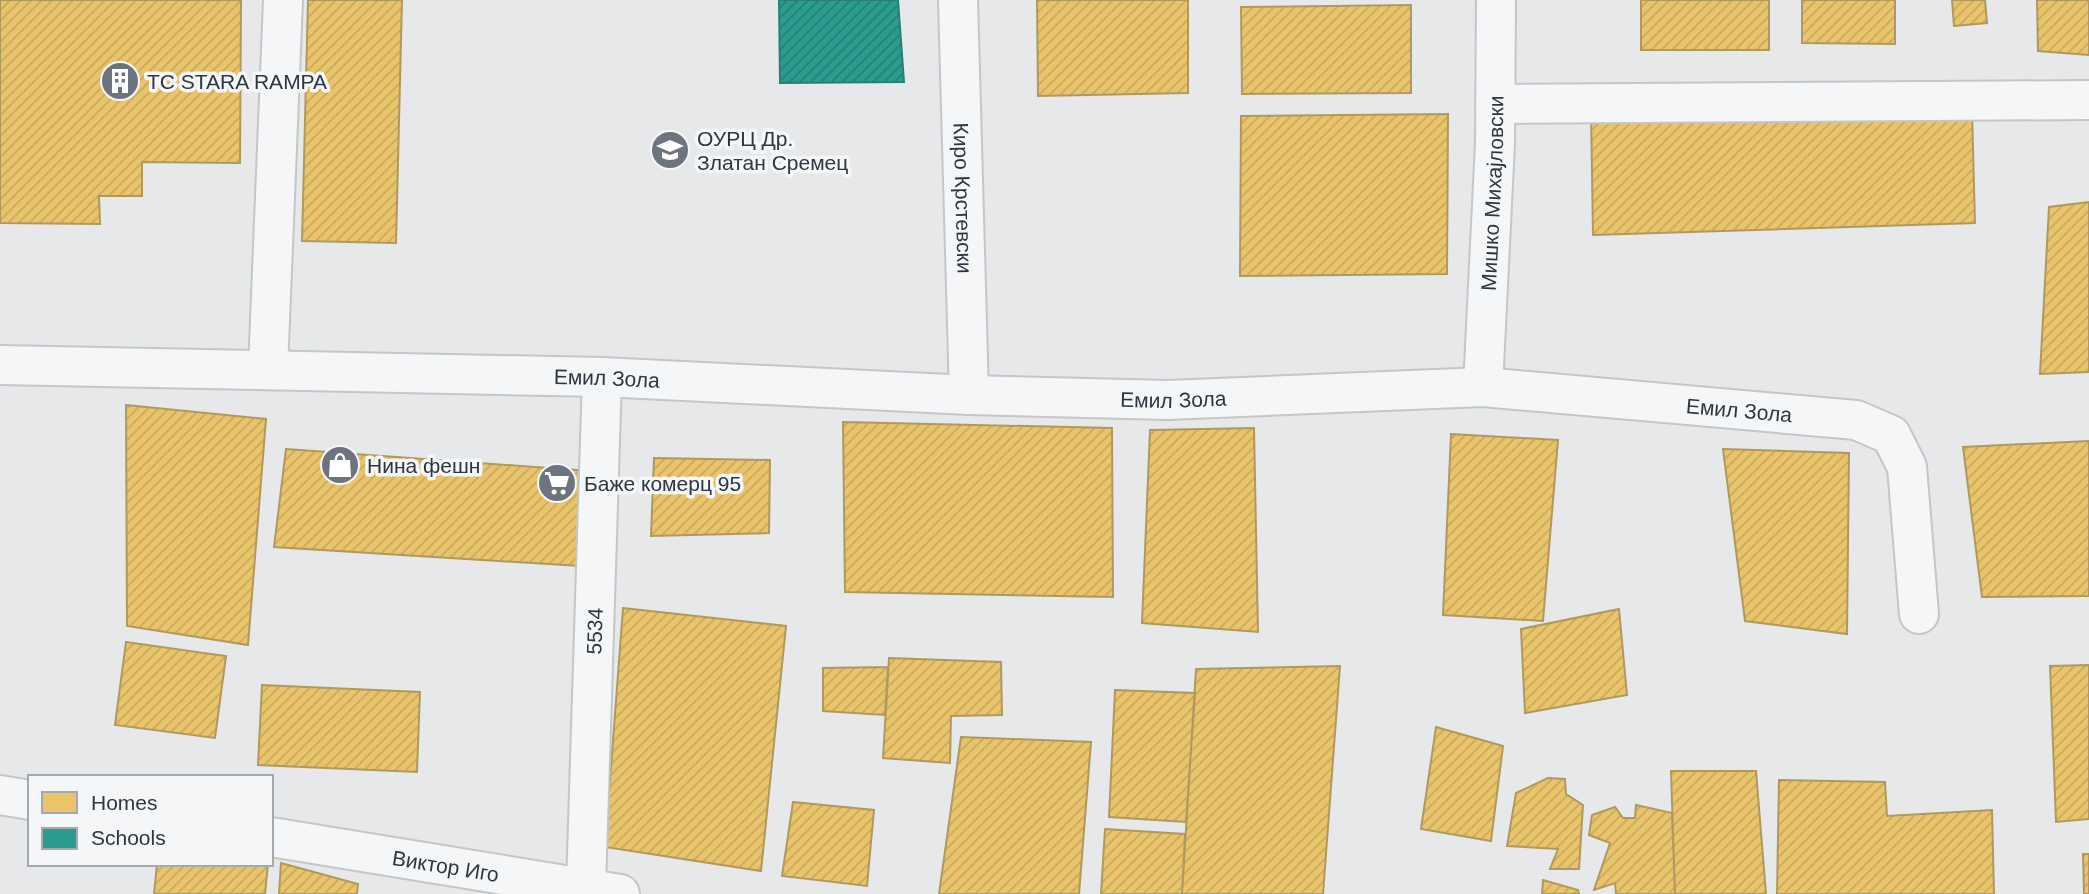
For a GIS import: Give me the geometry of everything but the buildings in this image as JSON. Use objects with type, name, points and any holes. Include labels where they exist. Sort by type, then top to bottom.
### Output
[{"type":"street","points":[[268,369],[283,0]]},
{"type":"street","name":"Киро Крстевски","points":[[958,0],[970,395]]},
{"type":"street","name":"Мишко Михајловски","points":[[1483,387],[1495,104],[1496,0]]},
{"type":"street","points":[[1495,104],[2089,100]]},
{"type":"street","name":"Емил Зола","points":[[0,365],[602,377],[970,395],[1168,400],[1483,387],[1856,419],[1891,435],[1907,467],[1919,614]]},
{"type":"street","name":"5534","points":[[602,377],[603,891]]},
{"type":"street","points":[[0,795],[28,800]]},
{"type":"street","name":"Виктор Иго","points":[[273,837],[603,891]]},
{"type":"place","name":"TC STARA RAMPA","points":[[120,81]]},
{"type":"place","name":"ОУРЦ Др. Златан Сремец","points":[[670,150]]},
{"type":"place","name":"Нина фешн","points":[[340,465]]},
{"type":"place","name":"Баже комерц 95","points":[[557,483]]}]
